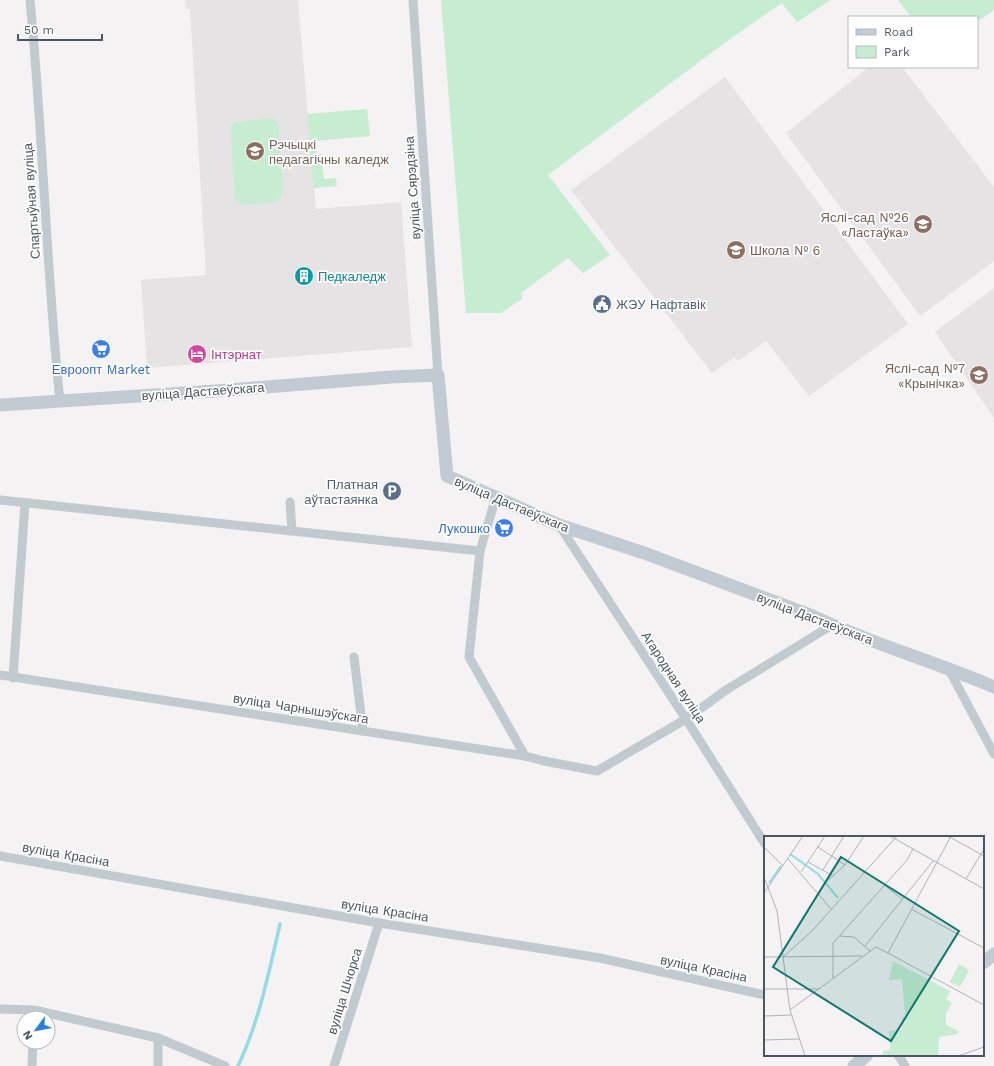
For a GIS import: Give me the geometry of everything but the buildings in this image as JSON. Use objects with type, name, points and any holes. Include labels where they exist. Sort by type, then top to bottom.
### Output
[{"type":"street","name":"Спартыўная вуліца","points":[[30,0],[49,274],[60,401]]},
{"type":"street","name":"вуліца Сярэдзіна","points":[[413,0],[438,375]]},
{"type":"street","name":"вуліца Дастаеўскага","points":[[0,405],[215,391],[391,377],[438,375],[447,476],[559,525],[647,554],[813,616],[832,625],[948,668],[994,687]]},
{"type":"street","points":[[496,497],[480,550],[469,657],[525,756]]},
{"type":"street","points":[[0,500],[480,550]]},
{"type":"street","points":[[290,502],[292,531]]},
{"type":"street","points":[[13,678],[25,503]]},
{"type":"street","name":"Агародная вуліца","points":[[559,525],[686,719],[764,842]]},
{"type":"street","points":[[686,719],[726,690],[832,625]]},
{"type":"street","points":[[354,657],[363,731]]},
{"type":"street","points":[[948,668],[994,754]]},
{"type":"street","name":"вуліца Чарнышэўскага","points":[[0,675],[525,756],[597,771],[686,719]]},
{"type":"street","name":"вуліца Красіна","points":[[0,856],[379,923],[600,958],[764,995]]},
{"type":"street","name":"вуліца Шчорса","points":[[334,1066],[379,923]]},
{"type":"street","points":[[984,962],[994,954]]},
{"type":"street","points":[[0,1009],[16,1011]]},
{"type":"street","points":[[56,1018],[158,1038],[225,1066]]},
{"type":"street","points":[[158,1038],[158,1066]]},
{"type":"street","points":[[32,1066],[33,1050]]},
{"type":"street","points":[[854,1066],[866,1056]]},
{"type":"street","points":[[899,1056],[905,1066]]},
{"type":"shaded area","name":"Рэчыцкі педагагічны каледж","points":[[185,0],[298,0],[316,209],[401,202],[412,347],[147,368],[141,280],[206,275],[190,9],[186,9]]},
{"type":"shaded area","name":"Яслі-сад №26 «Ластаўка»","points":[[868,68],[903,68],[994,187],[994,261],[920,316],[786,133]]},
{"type":"shaded area","name":"Школа № 6","points":[[725,77],[908,324],[809,396],[766,341],[738,361],[735,357],[712,373],[571,190]]},
{"type":"shaded area","name":"Яслі-сад №7 «Крынічка»","points":[[994,288],[994,418],[935,332]]},
{"type":"green space","points":[[441,0],[831,0],[797,22],[782,3],[727,41],[548,175],[610,255],[583,273],[568,258],[521,293],[522,299],[501,313],[466,313]]},
{"type":"green space","points":[[898,0],[994,0],[994,10],[978,21],[978,16],[910,16]]},
{"type":"green space","points":[[367,109],[370,136],[316,141],[317,154],[321,154],[324,179],[336,178],[337,186],[314,188],[307,114]]},
{"type":"green space","points":[[272,118],[278,123],[283,188],[281,195],[275,202],[244,205],[239,203],[235,198],[231,126],[235,122]]},
{"type":"waterway","points":[[238,1066],[258,1014],[280,924]]},
{"type":"place","name":"Рэчыцкі педагагічны каледж","points":[[255,151]]},
{"type":"place","name":"Яслі-сад №26 «Ластаўка»","points":[[923,224]]},
{"type":"place","name":"Школа № 6","points":[[736,250]]},
{"type":"place","name":"Педкаледж","points":[[304,276]]},
{"type":"place","name":"ЖЭУ Нафтавік","points":[[602,304]]},
{"type":"place","name":"Евроопт Market","points":[[101,349]]},
{"type":"place","name":"Інтэрнат","points":[[197,354]]},
{"type":"place","name":"Яслі-сад №7 «Крынічка»","points":[[979,375]]},
{"type":"place","name":"Платная аўтастаянка","points":[[392,491]]},
{"type":"place","name":"Лукошко","points":[[504,528]]}]
